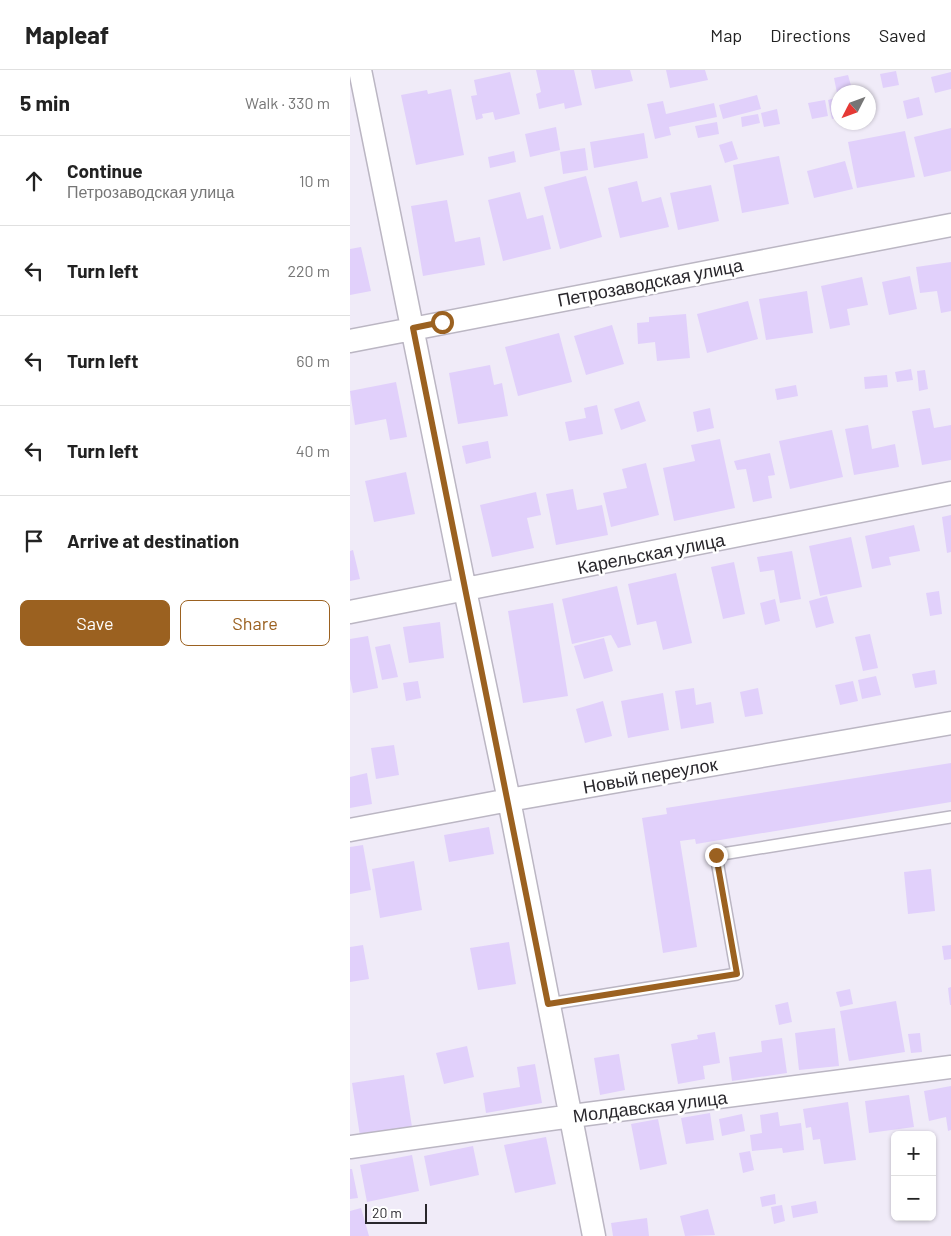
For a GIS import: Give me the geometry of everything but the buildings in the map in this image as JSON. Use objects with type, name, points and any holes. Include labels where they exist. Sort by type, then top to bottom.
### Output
[{"type":"street","points":[[361,72],[464,590],[509,800],[594,1236]]},
{"type":"street","name":"Петрозаводская улица","points":[[350,341],[951,225]]},
{"type":"street","name":"Карельская улица","points":[[350,612],[951,493]]},
{"type":"street","name":"Новый переулок","points":[[350,830],[509,800],[951,723]]},
{"type":"street","name":"Молдавская улица","points":[[350,1146],[951,1067]]},
{"type":"lane","points":[[548,1004],[737,974],[716,855],[951,817]]},
{"type":"route","points":[[442,322],[413,328],[464,590],[509,800],[548,1004],[737,974],[716,855]]}]
